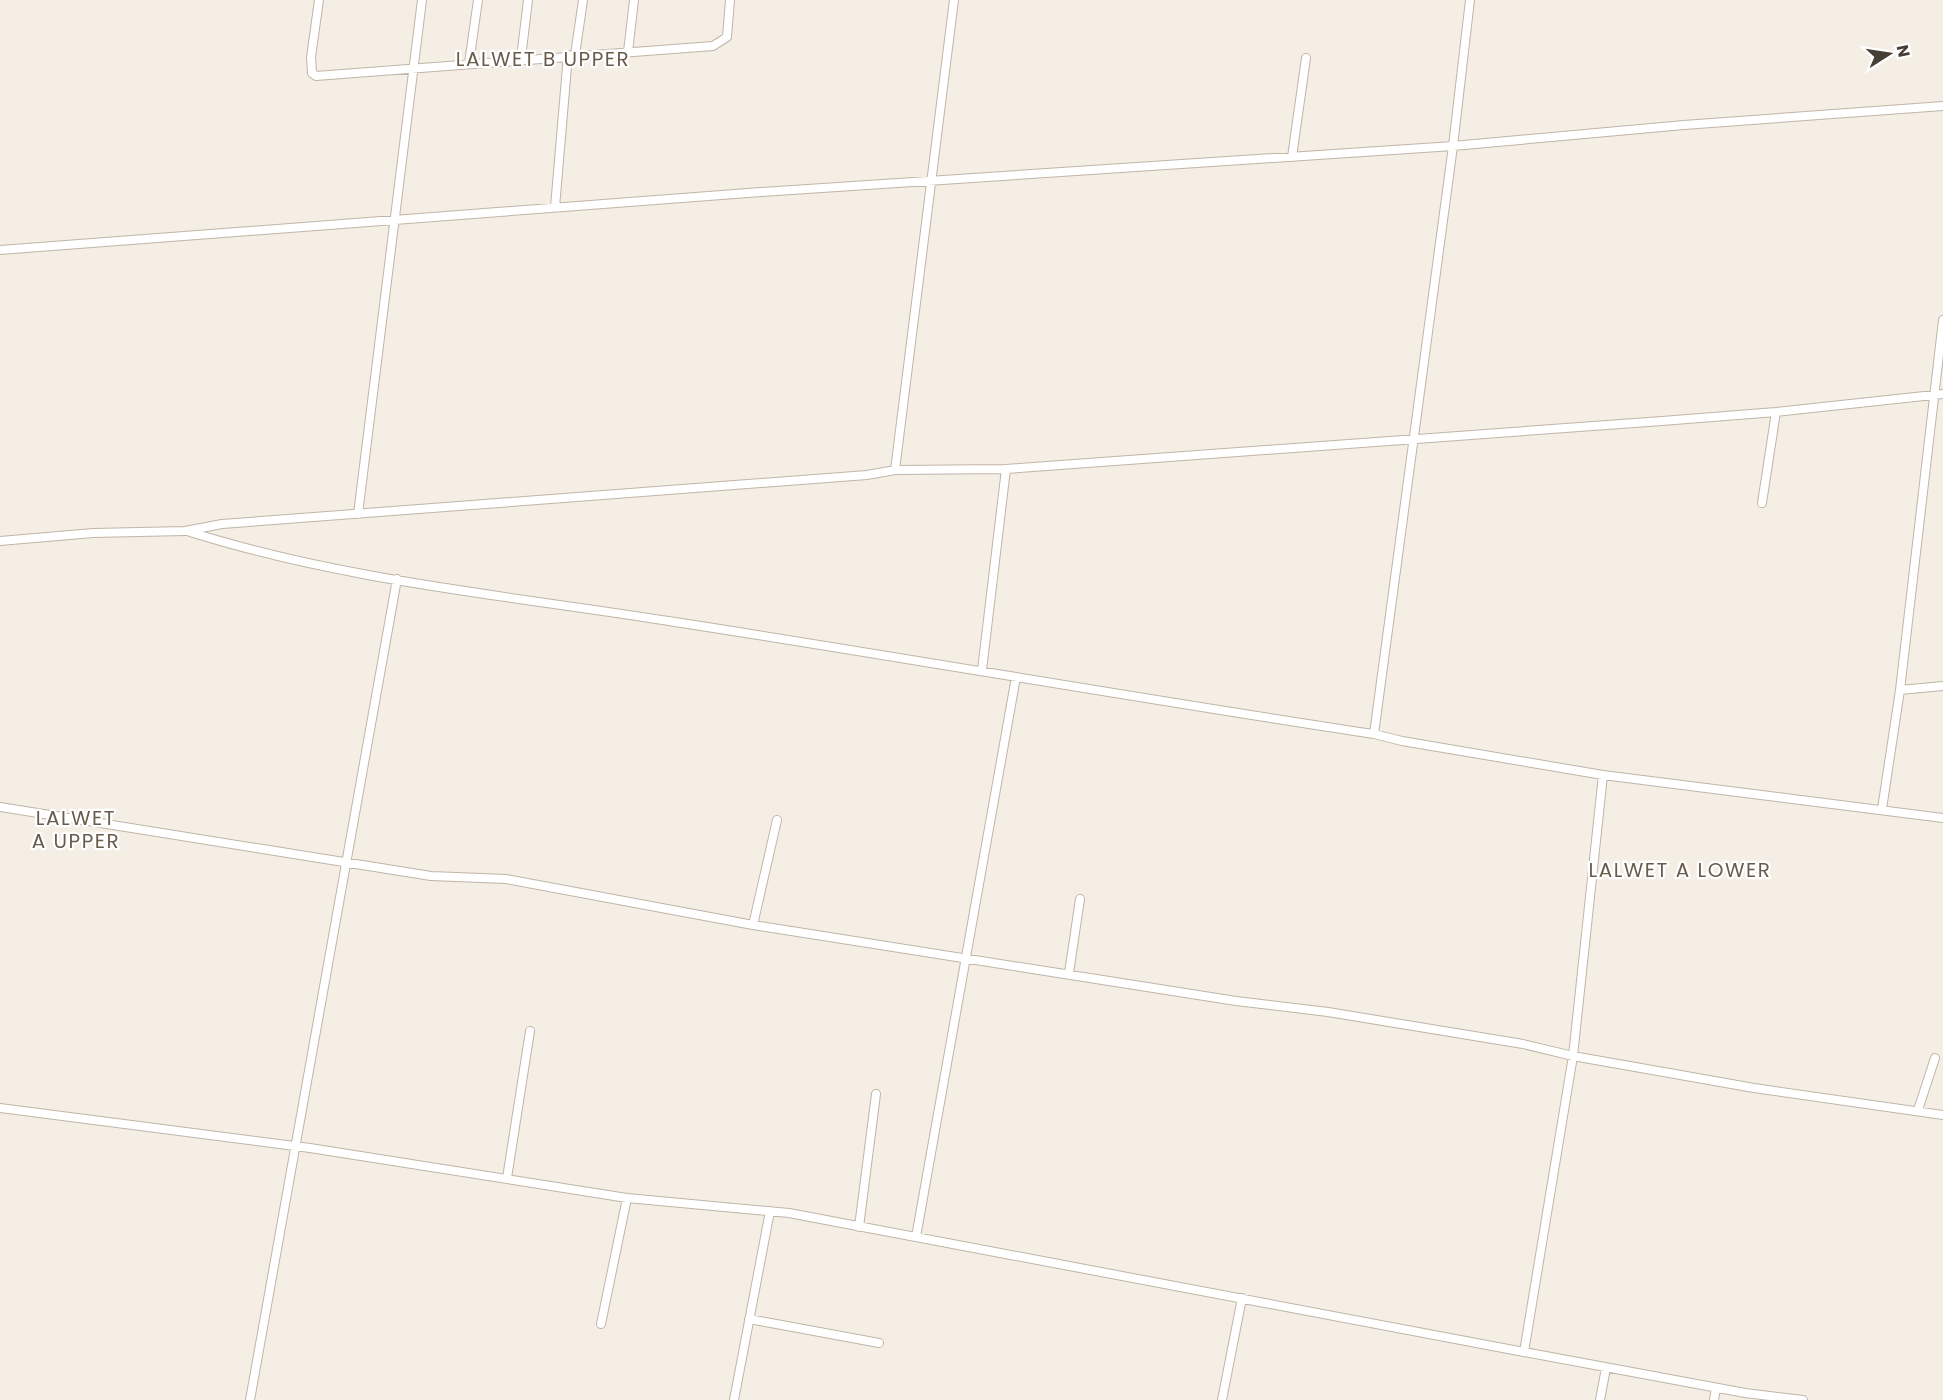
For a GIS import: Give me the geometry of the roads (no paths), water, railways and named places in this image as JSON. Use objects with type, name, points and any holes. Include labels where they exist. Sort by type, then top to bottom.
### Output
[{"type":"street","points":[[319,0],[311,57],[312,73],[322,75],[521,58],[702,48],[723,41],[727,37],[730,0]]},
{"type":"street","points":[[358,514],[422,0]]},
{"type":"street","points":[[469,63],[478,0]]},
{"type":"street","points":[[521,58],[528,0]]},
{"type":"street","points":[[555,207],[572,55],[583,0]]},
{"type":"street","points":[[628,52],[634,0]]},
{"type":"street","points":[[896,470],[954,0]]},
{"type":"street","points":[[1374,734],[1453,146],[1470,0]]},
{"type":"street","points":[[1292,157],[1306,58]]},
{"type":"street","points":[[0,250],[555,207],[1453,146],[1684,125],[1943,106]]},
{"type":"street","points":[[1882,809],[1900,690],[1943,320]]},
{"type":"street","points":[[0,542],[93,533],[185,531],[222,525],[867,475],[896,470],[1006,469],[1776,412],[1943,394]]},
{"type":"street","points":[[1761,503],[1776,412]]},
{"type":"street","points":[[982,670],[1006,469]]},
{"type":"street","points":[[185,531],[225,543],[397,579],[982,670],[1374,734],[1402,741],[1603,775],[1943,818]]},
{"type":"street","points":[[250,1400],[397,579]]},
{"type":"street","points":[[916,1237],[1016,676]]},
{"type":"street","points":[[1900,690],[1943,686]]},
{"type":"street","points":[[1524,1352],[1573,1056],[1603,775]]},
{"type":"street","points":[[0,807],[431,876],[506,879],[753,925],[1523,1044],[1573,1056],[1754,1088],[1943,1115]]},
{"type":"street","points":[[753,925],[777,820]]},
{"type":"street","points":[[1069,973],[1080,899]]},
{"type":"street","points":[[507,1178],[530,1031]]},
{"type":"street","points":[[1918,1110],[1935,1058]]},
{"type":"street","points":[[859,1227],[876,1094]]},
{"type":"street","points":[[0,1108],[296,1147],[627,1198],[770,1211],[1606,1368],[1716,1388],[1803,1400]]},
{"type":"street","points":[[601,1324],[627,1198]]},
{"type":"street","points":[[734,1400],[770,1211]]},
{"type":"street","points":[[1222,1400],[1242,1298]]},
{"type":"street","points":[[749,1319],[879,1343]]},
{"type":"street","points":[[1600,1400],[1606,1368]]},
{"type":"street","points":[[1714,1400],[1716,1388]]},
{"type":"district","name":"LALWET B UPPER","points":[[543,59]]},
{"type":"district","name":"LALWET A UPPER","points":[[76,830]]},
{"type":"district","name":"LALWET A LOWER","points":[[1680,870]]}]
